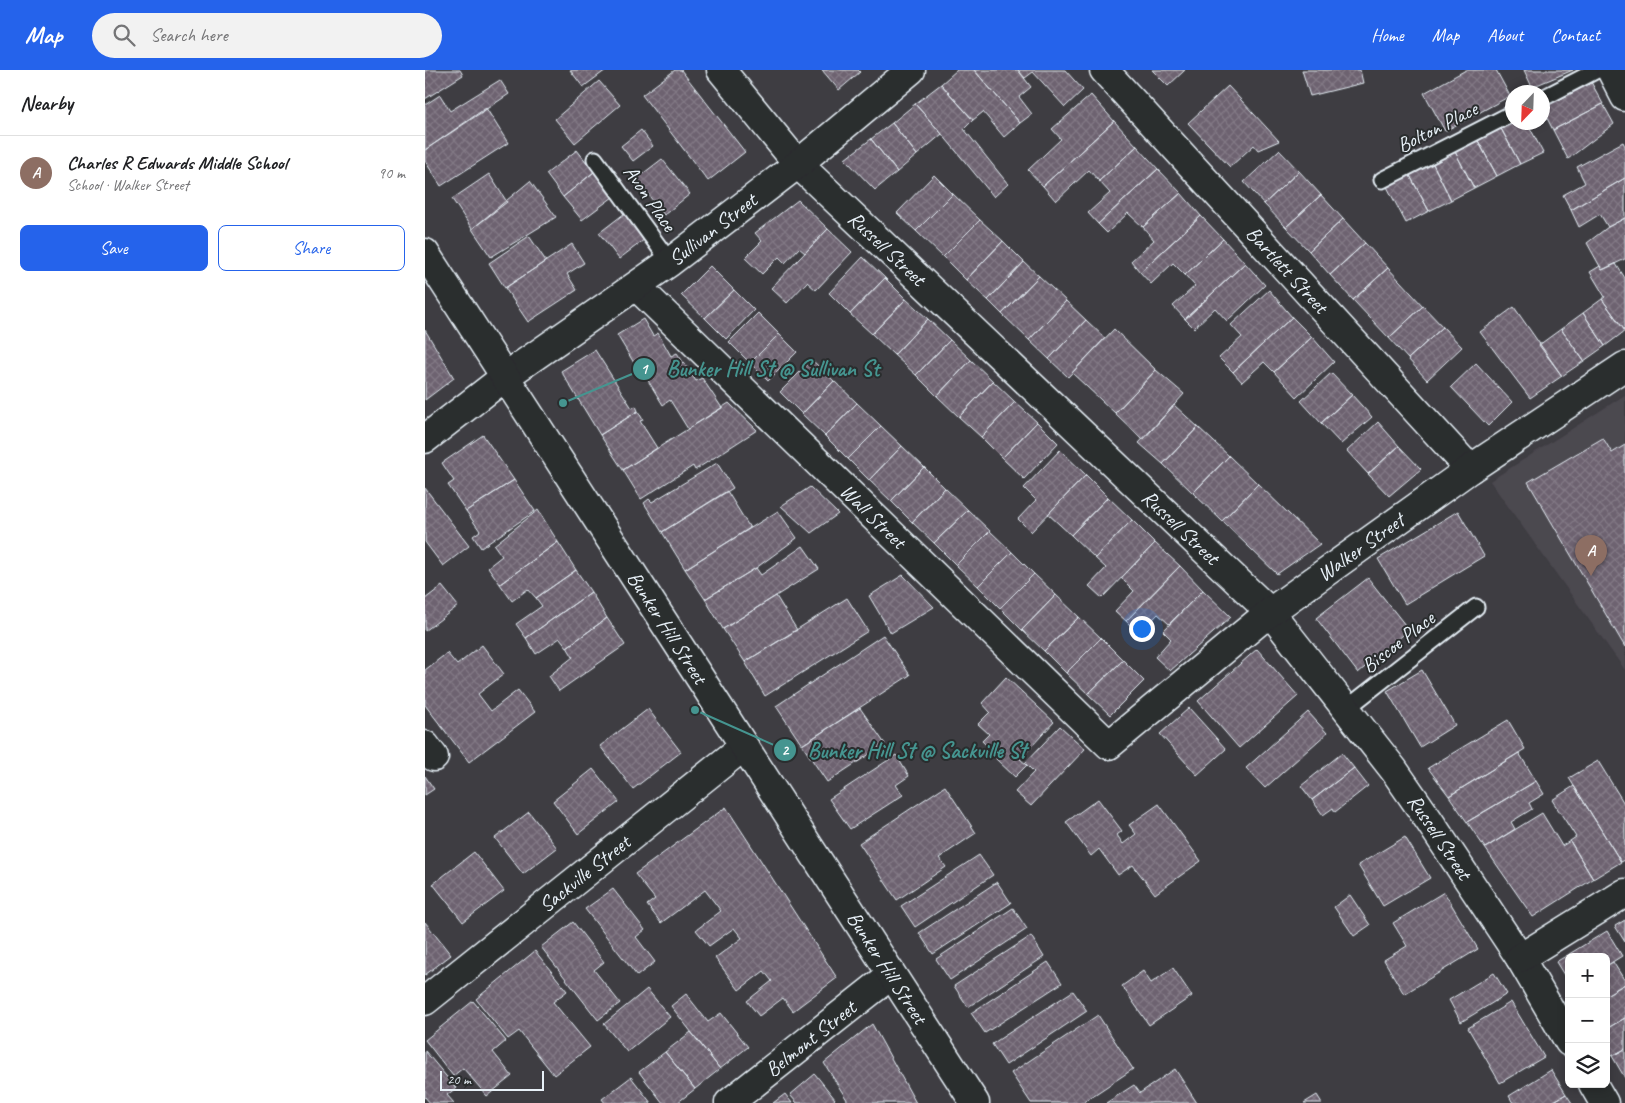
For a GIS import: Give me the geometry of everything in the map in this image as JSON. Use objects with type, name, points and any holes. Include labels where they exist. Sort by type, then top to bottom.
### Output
[{"type":"street","name":"Russell Street","points":[[721,70],[797,164],[1270,612],[1405,786],[1520,958],[1565,1035]]},
{"type":"street","name":"Sullivan Street","points":[[425,438],[506,376],[670,262],[797,164],[911,70]]},
{"type":"street","name":"Bartlett Street","points":[[1104,70],[1470,469]]},
{"type":"street","points":[[1611,70],[1625,97]]},
{"type":"street","name":"Bunker Hill Street","points":[[425,253],[975,1103]]},
{"type":"street","name":"Wall Street","points":[[637,286],[1109,746]]},
{"type":"street","name":"Walker Street","points":[[1109,746],[1270,612],[1470,469],[1625,366]]},
{"type":"street","name":"Sackville Street","points":[[425,1001],[743,747]]},
{"type":"street","points":[[1520,958],[1625,893]]},
{"type":"street","name":"Belmont Street","points":[[729,1103],[891,975]]},
{"type":"street","points":[[1595,1088],[1604,1103]]},
{"type":"lane","points":[[1550,94],[1597,70]]},
{"type":"lane","name":"Bolton Place","points":[[1382,180],[1505,117]]},
{"type":"lane","name":"Avon Place","points":[[595,158],[670,262]]},
{"type":"lane","name":"Biscoe Place","points":[[1346,709],[1476,607]]},
{"type":"shaded area","points":[[1625,395],[1625,670],[1490,481]]},
{"type":"building","points":[[425,70],[460,70],[463,75],[425,99]]},
{"type":"building","points":[[570,70],[606,70],[583,87]]},
{"type":"building","points":[[675,70],[681,70],[745,152],[708,181],[642,95]]},
{"type":"building","points":[[822,70],[858,70],[860,72],[839,90]]},
{"type":"building","points":[[957,70],[974,70],[1020,123],[1004,137],[983,112],[973,120],[941,84]]},
{"type":"building","points":[[974,70],[1018,70],[1031,87],[1019,97],[1032,114],[1020,123]]},
{"type":"building","points":[[1018,70],[1065,70],[1083,90],[1065,107],[1033,72],[1025,78]]},
{"type":"building","points":[[1152,70],[1185,70],[1168,86]]},
{"type":"building","points":[[1302,70],[1360,70],[1363,83],[1310,96]]},
{"type":"building","points":[[1466,70],[1496,70],[1505,87],[1505,99],[1445,131],[1424,93]]},
{"type":"building","points":[[1524,70],[1573,70],[1537,85],[1531,85]]},
{"type":"building","points":[[500,80],[509,94],[425,150],[425,105],[440,95],[450,111]]},
{"type":"building","points":[[599,81],[620,105],[575,143],[555,119]]},
{"type":"building","points":[[1591,82],[1603,104],[1553,130],[1550,124],[1550,102]]},
{"type":"building","points":[[941,84],[973,120],[964,129],[1008,184],[994,197],[915,104]]},
{"type":"building","points":[[1228,86],[1279,141],[1258,150],[1254,145],[1230,167],[1188,123]]},
{"type":"building","points":[[1091,95],[1114,121],[1043,186],[1028,170],[1061,139],[1052,129]]},
{"type":"building","points":[[915,104],[942,134],[917,155],[892,123]]},
{"type":"building","points":[[1603,104],[1614,124],[1568,159],[1553,130]]},
{"type":"building","points":[[486,108],[508,143],[441,186],[425,161],[425,150]]},
{"type":"building","points":[[1505,119],[1505,130],[1531,130],[1543,153],[1520,164],[1498,123]]},
{"type":"building","points":[[1114,121],[1137,146],[1099,181],[1089,170],[1056,201],[1043,186]]},
{"type":"building","points":[[892,123],[917,155],[897,172],[871,139]]},
{"type":"building","points":[[1498,123],[1520,164],[1497,176],[1475,135]]},
{"type":"building","points":[[641,130],[653,146],[633,161],[621,146]]},
{"type":"building","points":[[1475,135],[1497,176],[1474,188],[1452,146]]},
{"type":"building","points":[[871,139],[897,172],[875,190],[845,159]]},
{"type":"building","points":[[1623,142],[1625,146],[1625,178],[1571,210],[1563,195],[1585,183],[1577,167]]},
{"type":"building","points":[[1137,146],[1158,169],[1098,224],[1088,213],[1110,193],[1099,181]]},
{"type":"building","points":[[1452,146],[1474,188],[1451,200],[1430,158]]},
{"type":"building","points":[[577,150],[594,172],[563,197],[546,174]]},
{"type":"building","points":[[1279,150],[1299,171],[1264,204],[1244,182]]},
{"type":"building","points":[[1430,158],[1451,200],[1429,211],[1407,170]]},
{"type":"building","points":[[662,159],[690,194],[664,215],[636,179]]},
{"type":"building","points":[[1158,169],[1181,193],[1143,227],[1128,213],[1107,233],[1098,224]]},
{"type":"building","points":[[1407,170],[1429,211],[1406,223],[1384,181]]},
{"type":"building","points":[[1299,171],[1321,195],[1286,227],[1264,204]]},
{"type":"building","points":[[594,172],[613,197],[582,220],[563,197]]},
{"type":"building","points":[[489,174],[507,202],[472,229],[452,199]]},
{"type":"building","points":[[934,175],[953,194],[916,231],[897,213]]},
{"type":"building","points":[[1625,178],[1625,218],[1608,227],[1600,214],[1579,227],[1571,210]]},
{"type":"building","points":[[530,181],[556,217],[491,257],[472,229]]},
{"type":"building","points":[[1181,193],[1201,216],[1140,272],[1131,261],[1154,240],[1143,227]]},
{"type":"building","points":[[953,194],[980,220],[943,257],[916,231]]},
{"type":"building","points":[[1321,195],[1343,219],[1309,251],[1286,227]]},
{"type":"building","points":[[798,200],[828,229],[805,253],[799,248],[785,263],[779,257],[762,274],[745,258],[762,241],[755,233]]},
{"type":"building","points":[[629,210],[649,236],[619,259],[599,233]]},
{"type":"building","points":[[1201,216],[1223,239],[1185,275],[1173,263],[1151,284],[1140,272]]},
{"type":"building","points":[[1625,218],[1625,259],[1602,270],[1587,243],[1608,227]]},
{"type":"building","points":[[1343,219],[1365,243],[1330,275],[1309,251]]},
{"type":"building","points":[[980,220],[1003,241],[966,280],[943,257]]},
{"type":"building","points":[[828,229],[852,252],[816,290],[807,282],[787,303],[771,288]]},
{"type":"building","points":[[529,236],[546,261],[505,288],[489,263]]},
{"type":"building","points":[[1223,239],[1245,263],[1185,319],[1173,306],[1195,286],[1185,275]]},
{"type":"building","points":[[1003,241],[1024,262],[988,300],[966,280]]},
{"type":"building","points":[[1365,243],[1388,268],[1353,300],[1330,275]]},
{"type":"building","points":[[572,244],[584,263],[567,274],[577,290],[528,322],[505,288]]},
{"type":"building","points":[[863,257],[885,278],[850,314],[829,293]]},
{"type":"building","points":[[1024,262],[1039,276],[1002,314],[988,300]]},
{"type":"building","points":[[1245,263],[1265,285],[1227,321],[1215,308],[1194,328],[1185,319]]},
{"type":"building","points":[[1616,264],[1625,278],[1625,331],[1602,299],[1605,297],[1590,272],[1600,266],[1602,270]]},
{"type":"building","points":[[710,266],[734,290],[705,318],[681,295]]},
{"type":"building","points":[[1388,268],[1423,306],[1389,338],[1353,300]]},
{"type":"building","points":[[1039,276],[1066,301],[1029,340],[1002,314]]},
{"type":"building","points":[[885,278],[906,299],[872,334],[850,314]]},
{"type":"building","points":[[734,290],[754,310],[726,339],[705,318]]},
{"type":"building","points":[[1269,290],[1292,317],[1233,372],[1219,358],[1242,337],[1231,325]]},
{"type":"building","points":[[906,299],[928,319],[894,355],[872,334]]},
{"type":"building","points":[[1602,299],[1625,331],[1605,346],[1583,313]]},
{"type":"building","points":[[1066,301],[1086,320],[1049,359],[1029,340]]},
{"type":"building","points":[[1423,306],[1443,327],[1408,359],[1389,338]]},
{"type":"building","points":[[1514,307],[1562,376],[1530,398],[1480,332]]},
{"type":"building","points":[[758,313],[779,334],[750,363],[729,342]]},
{"type":"building","points":[[1583,313],[1605,346],[1584,361],[1561,329]]},
{"type":"building","points":[[1292,317],[1312,337],[1274,372],[1264,362],[1242,382],[1233,372]]},
{"type":"building","points":[[643,319],[653,336],[658,333],[671,356],[677,353],[696,381],[702,378],[722,408],[688,429],[670,400],[663,405],[644,374],[642,376],[617,335]]},
{"type":"building","points":[[928,319],[950,340],[916,375],[894,355]]},
{"type":"building","points":[[1086,320],[1105,338],[1068,377],[1049,359]]},
{"type":"building","points":[[1443,327],[1462,347],[1427,380],[1408,359]]},
{"type":"building","points":[[1114,329],[1156,370],[1115,413],[1072,373]]},
{"type":"building","points":[[1561,329],[1584,361],[1562,376],[1539,345]]},
{"type":"building","points":[[425,330],[454,378],[425,400]]},
{"type":"building","points":[[779,334],[797,352],[768,381],[750,363]]},
{"type":"building","points":[[1312,337],[1334,362],[1297,397],[1274,372]]},
{"type":"building","points":[[950,340],[971,360],[937,396],[916,375]]},
{"type":"building","points":[[595,350],[632,408],[636,406],[638,411],[600,435],[561,371]]},
{"type":"building","points":[[812,360],[834,381],[802,414],[780,392]]},
{"type":"building","points":[[971,360],[993,381],[959,417],[937,396]]},
{"type":"building","points":[[1476,363],[1512,402],[1488,426],[1451,387]]},
{"type":"building","points":[[1156,370],[1184,394],[1143,440],[1115,413]]},
{"type":"building","points":[[1331,373],[1352,395],[1321,423],[1301,401]]},
{"type":"building","points":[[834,381],[857,403],[825,436],[802,414]]},
{"type":"building","points":[[993,381],[1015,402],[981,437],[959,417]]},
{"type":"building","points":[[1352,395],[1372,417],[1341,444],[1321,423]]},
{"type":"building","points":[[1015,402],[1037,422],[1002,458],[981,437]]},
{"type":"building","points":[[729,403],[757,430],[695,470],[693,466],[641,499],[623,470]]},
{"type":"building","points":[[857,403],[881,426],[848,459],[825,436]]},
{"type":"building","points":[[1174,405],[1198,427],[1163,464],[1139,443]]},
{"type":"building","points":[[638,411],[643,420],[640,421],[657,448],[623,470],[600,435]]},
{"type":"building","points":[[1037,422],[1058,443],[1024,479],[1002,458]]},
{"type":"building","points":[[1378,422],[1399,446],[1368,474],[1347,451]]},
{"type":"building","points":[[881,426],[902,446],[869,480],[848,459]]},
{"type":"building","points":[[1198,427],[1229,456],[1193,493],[1163,464]]},
{"type":"building","points":[[483,435],[514,480],[466,511],[448,485],[454,481],[442,463]]},
{"type":"building","points":[[1603,438],[1612,453],[1625,445],[1625,647],[1528,482]]},
{"type":"building","points":[[902,446],[924,467],[891,501],[869,480]]},
{"type":"building","points":[[1399,446],[1421,469],[1389,496],[1368,474]]},
{"type":"building","points":[[1060,450],[1086,475],[1031,532],[1018,519],[1036,500],[1024,488]]},
{"type":"building","points":[[1229,456],[1258,484],[1222,521],[1193,493]]},
{"type":"building","points":[[717,463],[733,488],[662,532],[644,503],[649,499],[652,502]]},
{"type":"building","points":[[924,467],[945,488],[912,522],[891,501]]},
{"type":"building","points":[[1086,475],[1108,497],[1071,535],[1048,514]]},
{"type":"building","points":[[514,480],[535,511],[481,548],[473,536],[480,531],[466,511]]},
{"type":"building","points":[[1258,484],[1320,544],[1277,574],[1222,521]]},
{"type":"building","points":[[810,487],[838,514],[811,533],[781,506]]},
{"type":"building","points":[[425,488],[469,546],[443,566],[425,542]]},
{"type":"building","points":[[945,488],[968,510],[934,543],[912,522]]},
{"type":"building","points":[[727,491],[750,528],[685,569],[662,532]]},
{"type":"building","points":[[1108,497],[1132,520],[1095,558],[1071,535]]},
{"type":"building","points":[[538,510],[558,542],[500,584],[488,567],[502,556],[494,545]]},
{"type":"building","points":[[968,510],[990,531],[956,565],[934,543]]},
{"type":"building","points":[[778,511],[797,538],[756,568],[705,599],[685,569]]},
{"type":"building","points":[[1458,511],[1484,556],[1405,604],[1378,559]]},
{"type":"building","points":[[1132,520],[1155,543],[1102,598],[1089,586],[1106,568],[1095,558]]},
{"type":"building","points":[[990,531],[1012,552],[978,586],[956,565]]},
{"type":"building","points":[[558,542],[576,570],[536,598],[528,589],[512,601],[500,584]]},
{"type":"building","points":[[1155,543],[1180,566],[1126,621],[1115,611],[1134,591],[1121,578]]},
{"type":"building","points":[[803,546],[819,569],[723,629],[705,599],[756,568],[761,575]]},
{"type":"building","points":[[1012,552],[1034,574],[1000,608],[978,586]]},
{"type":"building","points":[[1180,566],[1203,590],[1169,624],[1158,614],[1139,634],[1126,621]]},
{"type":"building","points":[[576,570],[591,592],[526,638],[516,624],[542,606],[536,598]]},
{"type":"building","points":[[1034,574],[1056,595],[1022,630],[1000,608]]},
{"type":"building","points":[[903,575],[934,607],[891,633],[869,596]]},
{"type":"building","points":[[1368,578],[1409,630],[1358,673],[1316,618]]},
{"type":"building","points":[[442,586],[458,606],[425,631],[425,599]]},
{"type":"building","points":[[1203,590],[1231,617],[1170,671],[1155,657],[1171,639],[1163,631]]},
{"type":"building","points":[[591,592],[607,618],[567,647],[560,638],[536,654],[526,638]]},
{"type":"building","points":[[1056,595],[1079,617],[1044,651],[1022,630]]},
{"type":"building","points":[[776,596],[797,630],[745,662],[723,629]]},
{"type":"building","points":[[847,598],[868,631],[765,696],[745,662]]},
{"type":"building","points":[[1079,617],[1101,638],[1066,673],[1044,651]]},
{"type":"building","points":[[607,618],[625,645],[559,691],[549,676],[573,657],[567,647]]},
{"type":"building","points":[[883,635],[910,675],[802,745],[776,706]]},
{"type":"building","points":[[1101,638],[1123,660],[1088,694],[1066,673]]},
{"type":"building","points":[[482,645],[504,674],[478,694],[491,711],[518,690],[535,712],[469,762],[425,705],[425,670],[447,653],[457,665]]},
{"type":"building","points":[[1257,649],[1298,696],[1239,748],[1198,701]]},
{"type":"building","points":[[1123,660],[1144,681],[1110,715],[1088,694]]},
{"type":"building","points":[[1422,670],[1455,725],[1420,747],[1387,691]]},
{"type":"building","points":[[1006,677],[1054,722],[1020,759],[1027,765],[1015,777],[996,759],[998,756],[982,741],[989,734],[978,724],[990,712],[982,703]]},
{"type":"building","points":[[860,708],[885,744],[827,782],[802,745]]},
{"type":"building","points":[[1189,708],[1226,749],[1197,775],[1160,734]]},
{"type":"building","points":[[648,709],[681,752],[633,789],[600,746]]},
{"type":"building","points":[[1308,712],[1327,733],[1265,788],[1246,768]]},
{"type":"building","points":[[1508,720],[1525,749],[1449,796],[1428,768]]},
{"type":"building","points":[[1060,726],[1085,749],[1031,806],[1015,792],[1034,772],[1025,763]]},
{"type":"building","points":[[1342,753],[1354,768],[1312,800],[1301,786]]},
{"type":"building","points":[[1519,753],[1536,781],[1467,822],[1449,796]]},
{"type":"building","points":[[896,755],[909,776],[896,785],[903,795],[850,829],[829,799]]},
{"type":"building","points":[[1598,761],[1625,805],[1625,860],[1621,862],[1569,778]]},
{"type":"building","points":[[1354,768],[1368,786],[1335,812],[1333,808],[1323,815],[1312,800]]},
{"type":"building","points":[[593,769],[619,802],[578,834],[553,801]]},
{"type":"building","points":[[425,776],[434,789],[425,795]]},
{"type":"building","points":[[1536,781],[1544,794],[1529,803],[1532,809],[1511,822],[1515,829],[1485,848],[1467,822]]},
{"type":"building","points":[[945,786],[976,833],[939,858],[946,867],[897,900],[859,843]]},
{"type":"building","points":[[1574,786],[1621,862],[1593,879],[1570,841],[1576,837],[1552,800]]},
{"type":"building","points":[[1098,799],[1122,831],[1117,835],[1123,844],[1136,834],[1129,825],[1159,804],[1201,861],[1155,894],[1133,865],[1118,875],[1099,849],[1091,856],[1066,822]]},
{"type":"building","points":[[726,807],[837,978],[793,1011],[783,998],[759,1016],[747,1001],[772,981],[764,971],[739,990],[715,958],[742,938],[734,928],[709,946],[696,930],[721,911],[705,890],[661,923],[647,905],[655,899],[635,874]]},
{"type":"building","points":[[529,812],[557,848],[523,874],[495,838]]},
{"type":"building","points":[[1542,813],[1562,846],[1570,841],[1593,879],[1533,917],[1485,848]]},
{"type":"building","points":[[1405,837],[1430,878],[1383,906],[1358,865]]},
{"type":"building","points":[[474,852],[504,891],[463,922],[433,884]]},
{"type":"building","points":[[979,855],[993,875],[915,927],[901,906]]},
{"type":"building","points":[[997,882],[1011,903],[933,954],[919,933]]},
{"type":"building","points":[[613,889],[645,930],[636,937],[655,962],[637,976],[585,909]]},
{"type":"building","points":[[1444,892],[1478,949],[1404,994],[1384,960],[1407,946],[1393,923]]},
{"type":"building","points":[[1350,895],[1370,925],[1354,936],[1334,907]]},
{"type":"building","points":[[1013,908],[1027,929],[950,980],[936,959]]},
{"type":"building","points":[[1625,920],[1625,942],[1615,926]]},
{"type":"building","points":[[425,922],[451,955],[425,975]]},
{"type":"building","points":[[573,922],[604,962],[594,970],[620,1003],[598,1020],[541,947]]},
{"type":"building","points":[[1607,931],[1622,956],[1610,964],[1610,953],[1571,953]]},
{"type":"building","points":[[1031,936],[1044,957],[968,1007],[954,986]]},
{"type":"building","points":[[535,951],[567,991],[553,1002],[590,1047],[554,1075],[519,1031],[508,1039],[476,999]]},
{"type":"building","points":[[1565,957],[1565,977],[1556,962]]},
{"type":"building","points":[[1048,962],[1062,983],[985,1033],[971,1013]]},
{"type":"building","points":[[1613,962],[1625,984],[1610,993],[1610,964]]},
{"type":"building","points":[[1173,968],[1192,996],[1149,1025],[1122,986],[1143,971],[1151,983]]},
{"type":"building","points":[[1494,973],[1507,994],[1461,1022],[1449,1000]]},
{"type":"building","points":[[1625,984],[1625,1018],[1610,1027],[1610,998],[1610,993]]},
{"type":"building","points":[[647,989],[670,1017],[627,1052],[604,1024]]},
{"type":"building","points":[[1073,991],[1087,1011],[1006,1065],[992,1044]]},
{"type":"building","points":[[686,994],[708,1022],[721,1013],[748,1047],[720,1069],[671,1006]]},
{"type":"building","points":[[473,1001],[506,1041],[493,1052],[512,1076],[487,1096],[463,1068],[453,1076],[425,1040]]},
{"type":"building","points":[[1511,1002],[1544,1057],[1500,1083],[1468,1028]]},
{"type":"building","points":[[1098,1015],[1133,1069],[1082,1103],[1031,1103],[1011,1073]]},
{"type":"building","points":[[1625,1018],[1625,1049],[1612,1056],[1610,1053],[1610,1027]]},
{"type":"building","points":[[872,1024],[916,1103],[849,1103],[824,1063]]},
{"type":"building","points":[[691,1032],[720,1069],[695,1089],[665,1052]]},
{"type":"building","points":[[1625,1049],[1625,1078],[1612,1056]]},
{"type":"building","points":[[425,1051],[456,1088],[447,1095],[454,1103],[430,1103],[425,1097]]},
{"type":"building","points":[[665,1052],[695,1089],[677,1103],[663,1103],[639,1072]]},
{"type":"building","points":[[1175,1069],[1197,1103],[1106,1103],[1134,1085],[1140,1093]]},
{"type":"building","points":[[1551,1070],[1566,1094],[1551,1103],[1513,1103],[1509,1096]]},
{"type":"building","points":[[815,1074],[835,1099],[831,1103],[797,1103],[790,1095]]},
{"type":"building","points":[[631,1077],[651,1103],[605,1103],[602,1099]]},
{"type":"building","points":[[785,1094],[792,1103],[773,1103]]},
{"type":"building","points":[[1566,1094],[1572,1103],[1551,1103]]},
{"type":"building","points":[[1317,1095],[1322,1103],[1304,1103]]},
{"type":"place","name":"Bunker Hill St @ Sullivan St","points":[[563,403]]},
{"type":"place","name":"Charles R Edwards Middle School","points":[[1591,576]]},
{"type":"place","name":"Bunker Hill St @ Sackville St","points":[[695,710]]}]
